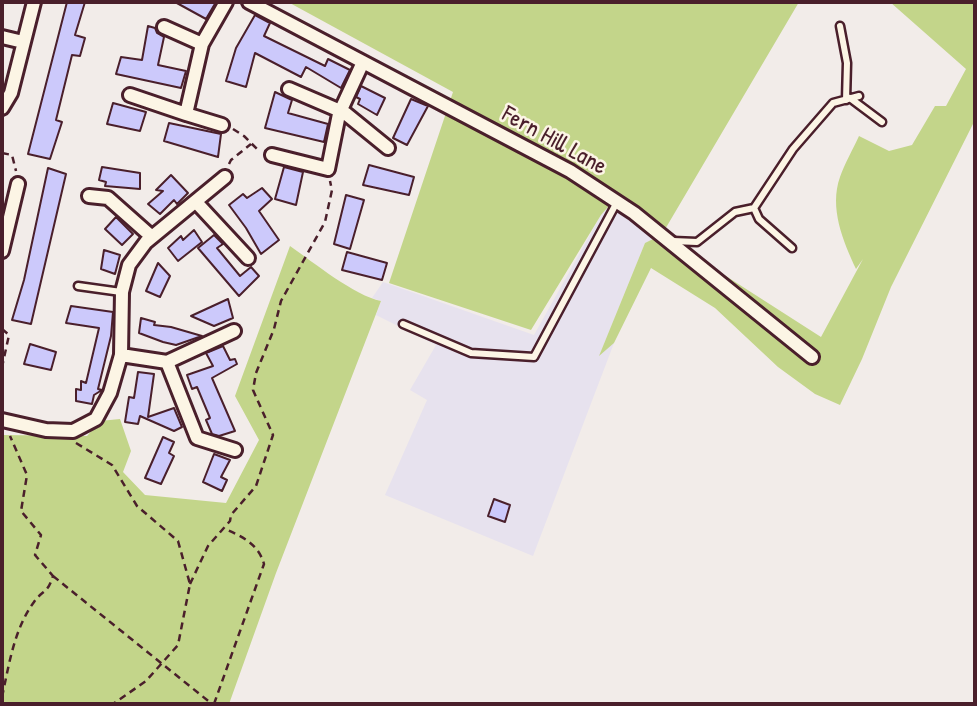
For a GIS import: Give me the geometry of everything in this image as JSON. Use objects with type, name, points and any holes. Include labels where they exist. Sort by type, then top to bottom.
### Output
[{"type":"street","points":[[2,108],[11,93],[34,2]]},
{"type":"street","points":[[186,114],[202,44],[226,2]]},
{"type":"street","name":"Fern Hill Lane","points":[[249,2],[570,171],[669,241],[812,357]]},
{"type":"street","points":[[164,27],[202,44]]},
{"type":"street","points":[[2,37],[23,42]]},
{"type":"street","points":[[272,155],[328,169],[341,111],[363,62]]},
{"type":"street","points":[[289,89],[341,111],[388,148]]},
{"type":"street","points":[[130,95],[227,126]]},
{"type":"street","points":[[3,420],[46,430],[73,431],[96,419],[110,393],[121,355],[122,292],[129,265],[152,237],[225,177]]},
{"type":"street","points":[[2,251],[18,184]]},
{"type":"street","points":[[89,196],[108,198],[152,237]]},
{"type":"street","points":[[197,202],[248,258]]},
{"type":"street","points":[[121,355],[167,362],[234,331]]},
{"type":"street","points":[[167,362],[197,438],[234,450]]},
{"type":"lane","points":[[840,26],[847,63],[848,99]]},
{"type":"lane","points":[[669,241],[697,242],[735,212],[754,208],[793,149],[833,103],[859,96]]},
{"type":"lane","points":[[848,99],[882,122]]},
{"type":"lane","points":[[403,324],[471,353],[534,357],[617,202]]},
{"type":"lane","points":[[754,208],[759,219],[792,248]]},
{"type":"lane","points":[[78,286],[122,292]]},
{"type":"path","points":[[227,126],[244,136],[262,154],[272,155]]},
{"type":"path","points":[[225,177],[231,160],[251,144]]},
{"type":"path","points":[[2,153],[12,155],[18,184]]},
{"type":"path","points":[[113,704],[146,681],[178,645],[190,584],[208,546],[256,486],[273,435],[253,390],[256,373],[274,329],[281,301],[325,222],[332,190],[328,169]]},
{"type":"path","points":[[2,329],[9,334],[2,367]]},
{"type":"path","points":[[2,341],[7,342]]},
{"type":"path","points":[[3,420],[27,475],[21,511],[41,535],[35,555],[53,576],[213,704],[264,564],[261,553],[245,538],[223,528]]},
{"type":"path","points":[[65,431],[78,445],[112,465],[137,506],[178,541],[190,584]]},
{"type":"path","points":[[2,697],[14,644],[34,600],[49,590],[53,576]]},
{"type":"shaded area","points":[[610,197],[662,235],[645,243],[600,354],[614,343],[533,556],[385,495],[427,400],[410,390],[436,345],[376,315],[381,301],[372,298],[383,282],[534,335],[608,207]]},
{"type":"green space","points":[[288,2],[799,2],[664,231],[665,237],[821,337],[863,259],[856,269],[842,236],[836,201],[840,177],[859,136],[889,151],[912,145],[935,106],[946,106],[966,69],[890,2],[975,2],[975,120],[891,287],[840,405],[815,394],[778,367],[715,308],[651,268],[614,343],[599,356],[645,243],[661,235],[610,197],[608,207],[531,330],[389,283],[453,92]]},
{"type":"green space","points":[[290,246],[347,286],[381,301],[276,573],[229,704],[2,704],[2,435],[87,436],[100,421],[120,419],[131,451],[123,472],[145,495],[226,503],[259,440],[235,396]]},
{"type":"building","points":[[67,2],[85,2],[75,35],[85,38],[80,56],[72,55],[56,120],[62,122],[50,159],[28,154]]},
{"type":"building","points":[[175,2],[216,2],[206,19]]},
{"type":"building","points":[[255,15],[270,23],[264,36],[325,66],[328,59],[350,70],[341,88],[306,67],[301,77],[255,53],[246,87],[226,81],[236,48]]},
{"type":"building","points":[[148,26],[155,28],[157,33],[164,37],[158,65],[186,71],[181,88],[116,74],[121,57],[142,60]]},
{"type":"building","points":[[361,86],[385,98],[377,115],[358,104],[360,99],[356,97]]},
{"type":"building","points":[[275,92],[292,100],[288,113],[328,124],[324,142],[265,128]]},
{"type":"building","points":[[411,99],[428,106],[407,145],[393,138]]},
{"type":"building","points":[[113,103],[146,112],[140,131],[107,124]]},
{"type":"building","points":[[169,123],[221,134],[218,157],[164,141]]},
{"type":"building","points":[[369,165],[414,177],[409,195],[363,185]]},
{"type":"building","points":[[102,167],[140,173],[140,189],[105,186],[106,182],[99,180]]},
{"type":"building","points":[[284,167],[303,172],[296,205],[275,199]]},
{"type":"building","points":[[48,168],[66,174],[31,324],[12,320],[24,280]]},
{"type":"building","points":[[171,175],[188,193],[177,204],[174,200],[160,214],[148,204],[163,191],[156,190]]},
{"type":"building","points":[[262,188],[272,199],[259,211],[279,240],[261,254],[229,205],[243,194],[247,198]]},
{"type":"building","points":[[346,195],[364,200],[350,249],[334,244]]},
{"type":"building","points":[[116,217],[133,234],[122,245],[105,229]]},
{"type":"building","points":[[194,230],[202,242],[178,261],[168,248],[181,236],[183,240]]},
{"type":"building","points":[[214,235],[223,244],[217,248],[240,276],[251,267],[259,276],[239,296],[198,248]]},
{"type":"building","points":[[104,250],[120,255],[115,274],[101,269]]},
{"type":"building","points":[[347,252],[387,263],[382,280],[342,270]]},
{"type":"building","points":[[158,263],[170,276],[160,297],[146,291]]},
{"type":"building","points":[[228,299],[233,318],[214,326],[191,316]]},
{"type":"building","points":[[71,306],[113,312],[111,336],[98,389],[102,390],[94,395],[92,404],[76,401],[76,389],[81,390],[81,381],[86,383],[99,328],[66,323]]},
{"type":"building","points":[[141,318],[155,322],[154,325],[202,336],[176,345],[163,342],[139,333]]},
{"type":"building","points":[[30,344],[56,352],[51,370],[24,364]]},
{"type":"building","points":[[223,346],[230,360],[235,359],[237,364],[212,378],[235,431],[219,436],[212,434],[206,420],[210,418],[197,387],[192,389],[187,375],[213,366],[206,353]]},
{"type":"building","points":[[138,372],[154,374],[148,417],[174,408],[182,427],[174,431],[140,416],[138,424],[125,422],[129,397],[134,398]]},
{"type":"building","points":[[163,437],[174,442],[169,453],[174,456],[161,484],[145,478]]},
{"type":"building","points":[[214,454],[230,460],[221,477],[227,480],[222,491],[203,482]]},
{"type":"building","points":[[494,499],[510,505],[505,522],[488,516]]}]
